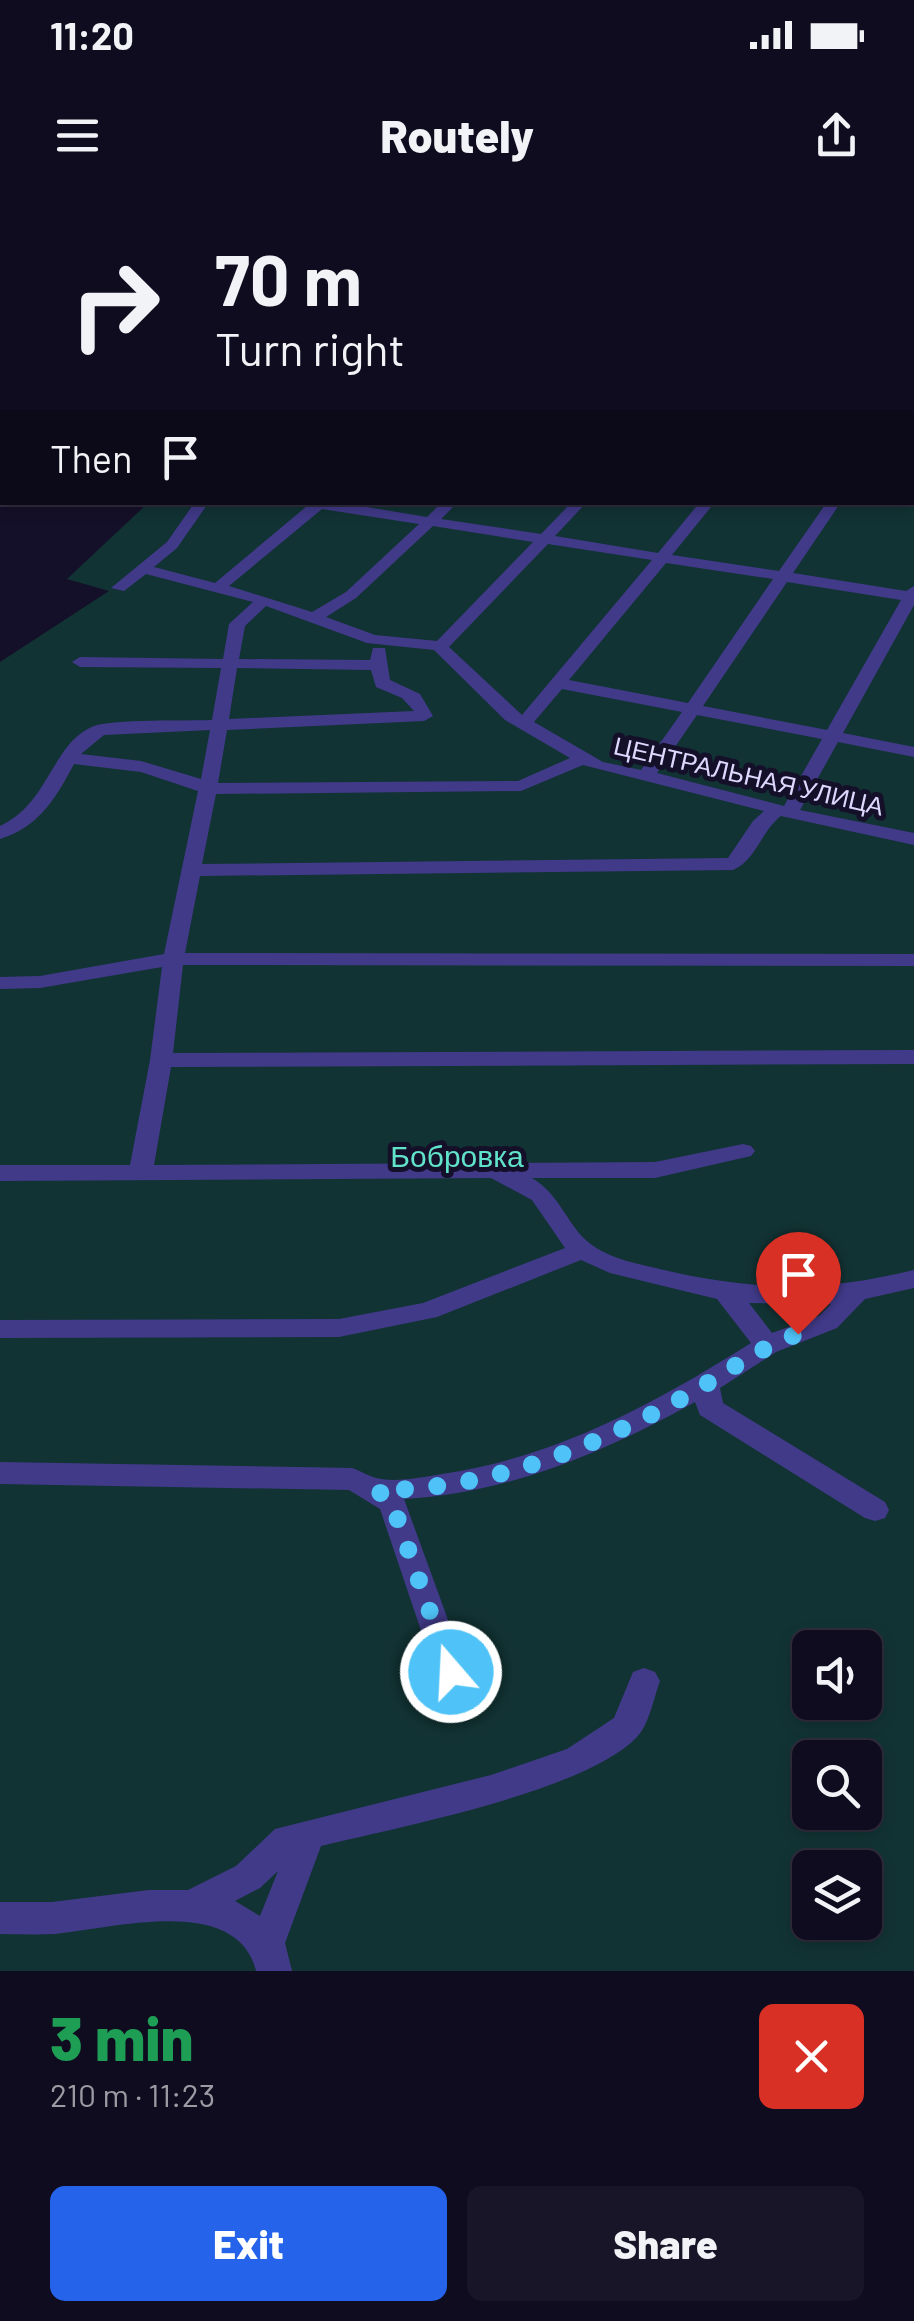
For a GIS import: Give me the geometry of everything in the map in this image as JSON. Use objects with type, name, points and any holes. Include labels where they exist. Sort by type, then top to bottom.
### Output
[{"type":"street","points":[[118,588],[145,570],[179,538],[200,505]]},
{"type":"street","points":[[219,587],[314,505]]},
{"type":"street","points":[[191,870],[733,864],[744,856],[748,836],[760,821],[783,812],[913,595],[330,505]]},
{"type":"street","points":[[315,617],[350,595],[449,505]]},
{"type":"street","points":[[145,570],[264,600],[373,640],[423,642],[440,647],[577,505]]},
{"type":"street","points":[[524,724],[706,505]]},
{"type":"street","points":[[645,778],[832,505]]},
{"type":"street","points":[[141,1171],[161,1060],[172,959],[237,624],[264,600]]},
{"type":"street","points":[[0,832],[21,826],[38,813],[84,737],[100,730],[424,716],[422,707],[408,693],[382,683],[379,650],[373,640]]},
{"type":"street","name":"ЦЕНТРАЛЬНАЯ УЛИЦА","points":[[440,647],[524,724],[597,766],[714,791],[783,812],[914,838]]},
{"type":"street","points":[[80,662],[378,665]]},
{"type":"street","points":[[559,683],[914,752]]},
{"type":"street","points":[[71,759],[106,760],[162,770],[208,788],[521,786],[558,767],[587,758]]},
{"type":"street","points":[[0,983],[40,982],[172,959],[914,960]]},
{"type":"street","points":[[161,1060],[914,1057]]},
{"type":"street","points":[[0,1173],[656,1170],[742,1150]]},
{"type":"street","points":[[494,1170],[521,1181],[546,1200],[583,1250],[606,1265],[728,1294],[784,1299],[855,1295],[914,1279]]},
{"type":"street","points":[[0,1328],[338,1328],[428,1311],[583,1250]]},
{"type":"street","points":[[728,1294],[767,1345]]},
{"type":"street","points":[[377,1490],[458,1485],[558,1457],[706,1384],[767,1345],[828,1322],[855,1295]]},
{"type":"street","points":[[706,1384],[710,1408],[875,1510]]},
{"type":"street","points":[[0,1473],[352,1480],[377,1490],[392,1503],[451,1672]]},
{"type":"street","points":[[191,1906],[248,1878],[288,1840],[492,1789],[578,1759],[627,1727],[644,1681]]},
{"type":"street","points":[[0,1918],[52,1918],[149,1906],[191,1906],[234,1917],[271,1957],[310,1834]]},
{"type":"green space","name":"Бобровка","points":[[146,505],[914,505],[914,1971],[0,1971],[0,662],[109,591],[67,579]]},
{"type":"route","points":[[451,1672],[392,1503],[377,1490],[458,1485],[558,1457],[656,1412],[767,1345],[798,1334]]}]
